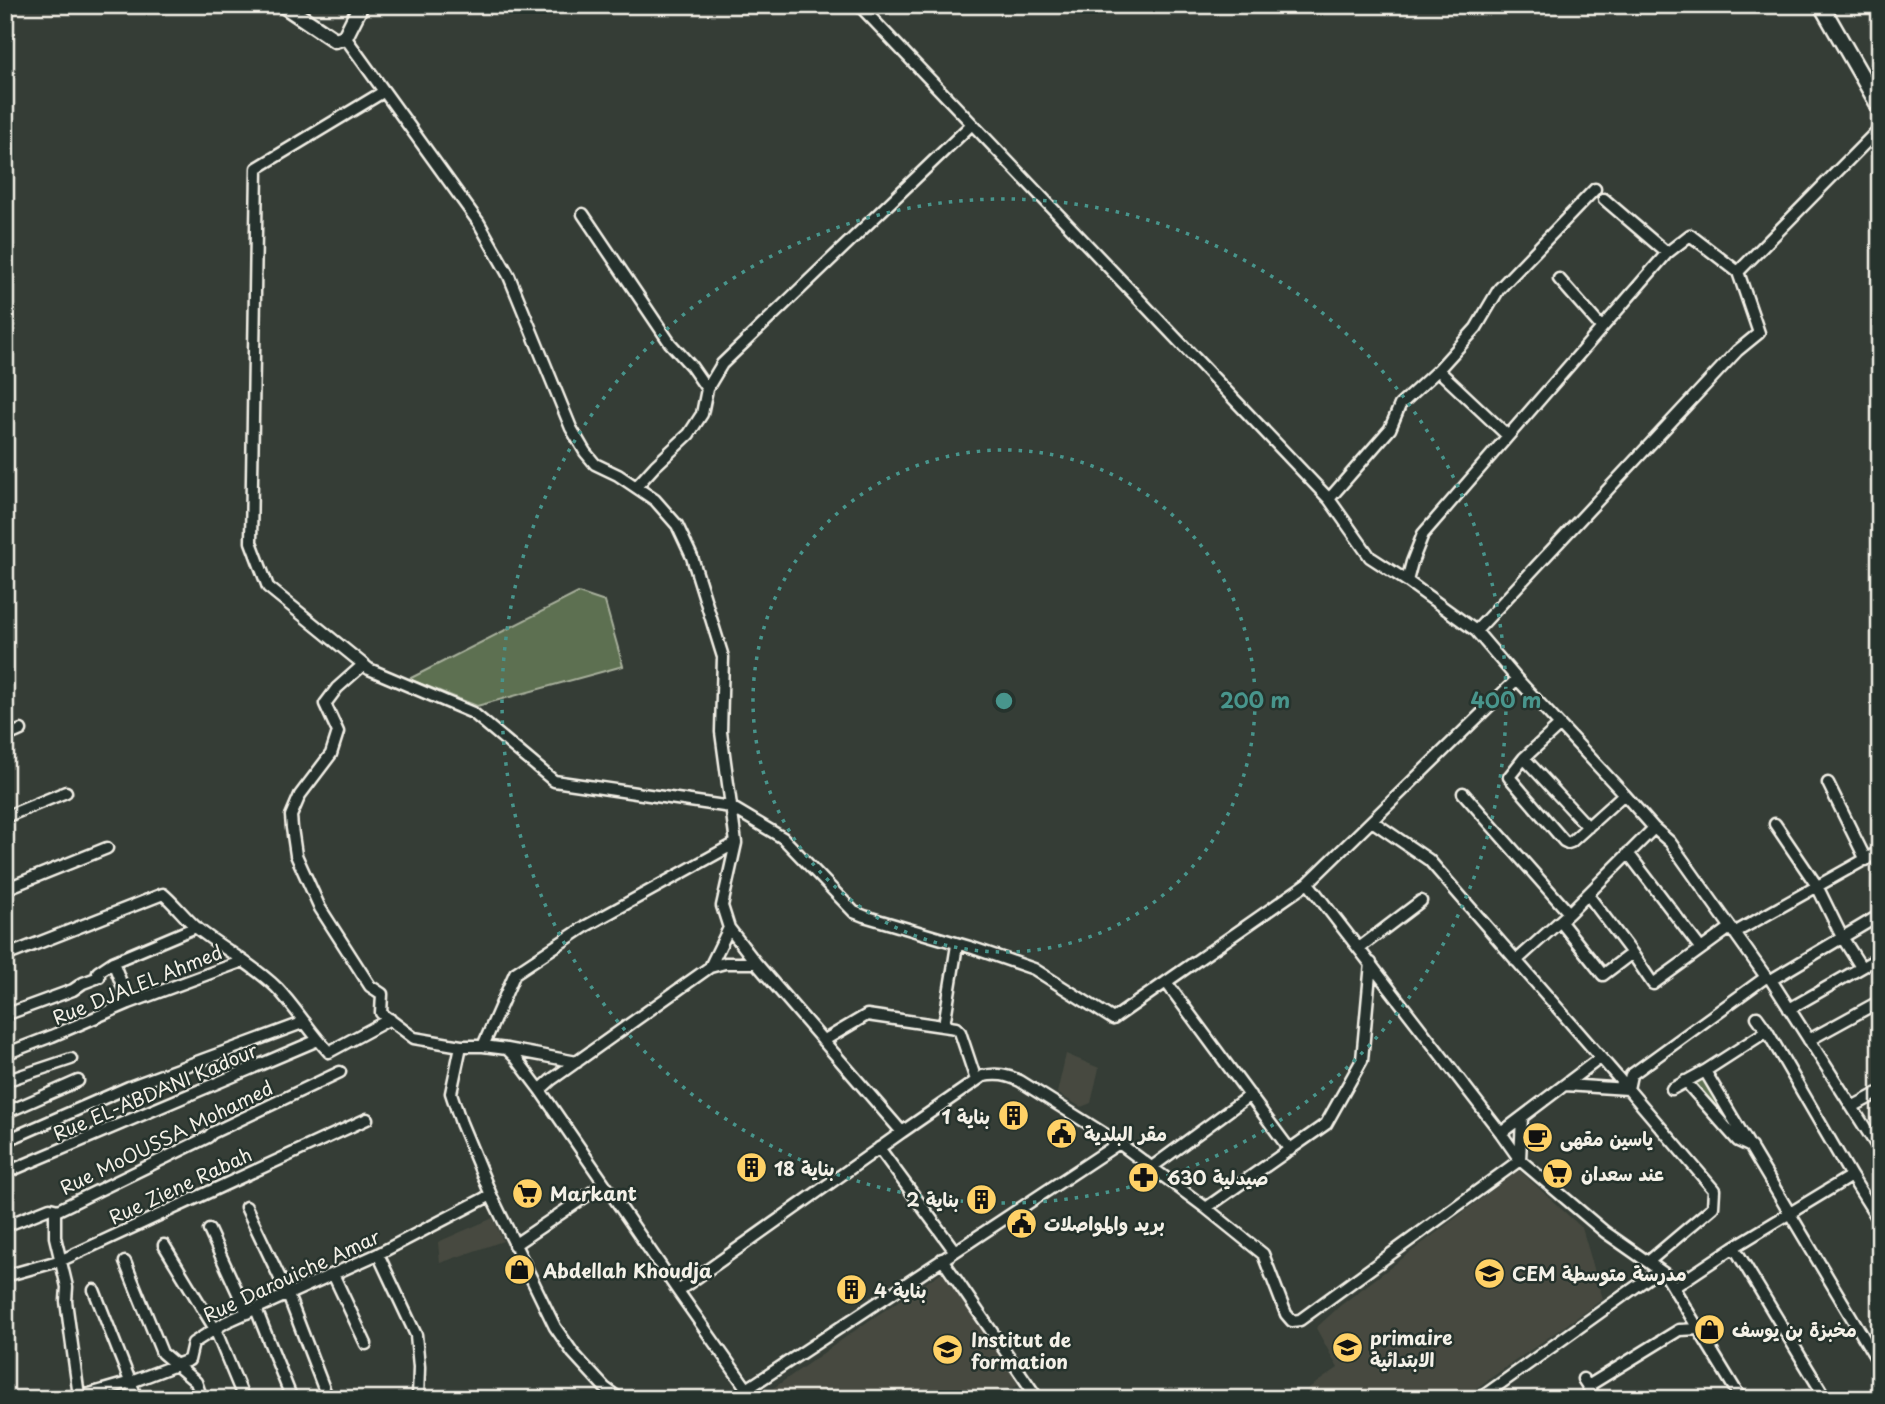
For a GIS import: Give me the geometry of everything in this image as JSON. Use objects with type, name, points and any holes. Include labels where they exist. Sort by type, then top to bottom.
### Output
[{"type":"street","points":[[283,5],[335,40],[345,37],[360,5]]},
{"type":"street","points":[[859,5],[1329,499],[1370,558],[1476,631],[1654,828],[1670,842],[1769,979],[1880,1151]]},
{"type":"street","points":[[1821,5],[1880,108]]},
{"type":"street","points":[[345,37],[479,223],[509,276],[571,428],[584,452],[595,464],[618,475],[655,500],[677,525],[692,557],[723,657],[721,732],[736,843],[722,906],[729,928],[902,1132]]},
{"type":"street","points":[[383,92],[257,168],[251,542],[268,587],[369,669],[473,713],[554,781],[731,807],[783,838],[854,912],[1034,969],[1114,1019],[1308,883],[1517,678]]},
{"type":"street","points":[[636,488],[655,466],[689,435],[702,414],[708,389],[722,364],[972,124]]},
{"type":"street","points":[[1738,272],[1880,128]]},
{"type":"street","points":[[1329,499],[1390,429],[1400,405],[1438,370],[1476,328],[1499,289],[1595,190]]},
{"type":"street","points":[[1604,200],[1667,253]]},
{"type":"street","points":[[583,214],[670,343],[708,389]]},
{"type":"street","points":[[1407,581],[1423,534],[1667,253],[1690,235],[1738,272],[1759,334],[1737,351],[1476,631]]},
{"type":"street","points":[[1559,279],[1602,328]]},
{"type":"street","points":[[1438,370],[1508,436]]},
{"type":"street","points":[[364,664],[337,688],[325,704],[338,732],[331,754],[300,795],[291,816],[296,855],[320,908],[370,986],[382,994],[381,1013],[414,1038],[461,1046],[507,1049],[578,1062]]},
{"type":"street","points":[[1560,725],[1524,758],[1509,777],[1564,841],[1571,842],[1624,794]]},
{"type":"street","points":[[5,737],[21,730]]},
{"type":"street","points":[[1524,758],[1588,827]]},
{"type":"street","points":[[1828,783],[1866,860]]},
{"type":"street","points":[[5,817],[66,792]]},
{"type":"street","points":[[1463,793],[1569,913]]},
{"type":"street","points":[[1372,821],[1429,860],[1714,1190],[1713,1207],[1648,1262]]},
{"type":"street","points":[[1775,824],[1817,887],[1842,937],[1861,967]]},
{"type":"street","points":[[1516,961],[1588,895],[1654,828]]},
{"type":"street","points":[[483,1046],[515,974],[586,926],[736,843]]},
{"type":"street","points":[[5,890],[107,848]]},
{"type":"street","points":[[1588,895],[1633,953],[1653,984],[1701,949],[1880,851]]},
{"type":"street","points":[[1628,853],[1701,949]]},
{"type":"street","points":[[1308,883],[1520,1160],[1605,1232],[1665,1274],[1741,1399]]},
{"type":"street","points":[[5,956],[163,894],[196,928],[275,987],[329,1052],[390,1019]]},
{"type":"street","points":[[1359,948],[1421,901]]},
{"type":"street","points":[[1628,1088],[1631,1075],[1769,979],[1880,915]]},
{"type":"street","points":[[1560,921],[1603,975],[1633,953]]},
{"type":"street","points":[[5,1015],[73,990],[99,976],[98,972],[113,962],[196,928]]},
{"type":"street","points":[[710,967],[729,928]]},
{"type":"street","points":[[944,1026],[957,945]]},
{"type":"street","points":[[1789,1009],[1880,957]]},
{"type":"street","name":"Rue DJALEL Ahmed","points":[[5,1054],[243,961]]},
{"type":"street","points":[[113,962],[130,1003]]},
{"type":"street","points":[[540,1090],[710,967],[725,963],[757,963]]},
{"type":"street","points":[[1206,1208],[1326,1124],[1362,1060],[1371,963]]},
{"type":"street","points":[[1166,982],[1290,1150]]},
{"type":"street","points":[[1809,1040],[1880,1002]]},
{"type":"street","points":[[823,1041],[867,1015],[944,1026],[959,1030],[976,1080]]},
{"type":"street","points":[[1757,1017],[1880,1222]]},
{"type":"street","points":[[7,1137],[129,1087],[305,1022]]},
{"type":"street","points":[[1672,1088],[1767,1031]]},
{"type":"street","name":"Rue EL-ABDANI Kadour","points":[[5,1173],[318,1040]]},
{"type":"street","points":[[461,1046],[451,1093],[491,1195],[555,1327],[567,1345],[605,1388],[620,1399]]},
{"type":"street","points":[[507,1049],[540,1090],[747,1389]]},
{"type":"street","name":"Rue MoOUSSA Mohamed","points":[[5,1226],[50,1208],[58,1210],[336,1073],[329,1052]]},
{"type":"street","points":[[1501,1133],[1600,1058]]},
{"type":"street","points":[[5,1081],[71,1059]]},
{"type":"street","points":[[1705,1070],[1880,1365]]},
{"type":"street","points":[[678,1291],[976,1080],[994,1074],[1005,1074],[1020,1081],[1119,1143],[1263,1254],[1286,1314],[1292,1321],[1300,1320],[1520,1160]]},
{"type":"street","points":[[5,1112],[78,1080]]},
{"type":"street","points":[[1685,1081],[1738,1141],[1752,1147]]},
{"type":"street","points":[[1565,1085],[1628,1088]]},
{"type":"street","points":[[1852,1107],[1880,1092]]},
{"type":"street","points":[[1152,1167],[1250,1095]]},
{"type":"street","points":[[1520,1160],[1522,1117]]},
{"type":"street","name":"Rue Ziene Rabah","points":[[5,1276],[60,1261],[367,1119]]},
{"type":"street","points":[[736,1399],[954,1250],[1119,1143]]},
{"type":"street","points":[[880,1148],[954,1250]]},
{"type":"street","points":[[1674,1287],[1734,1247],[1851,1177]]},
{"type":"street","points":[[514,1245],[604,1184]]},
{"type":"street","name":"Rue Darouiche Amar","points":[[78,1398],[189,1360],[193,1343],[215,1329],[378,1254],[491,1195]]},
{"type":"street","points":[[246,1208],[288,1295],[326,1394]]},
{"type":"street","points":[[55,1213],[55,1237],[66,1287],[78,1398]]},
{"type":"street","points":[[209,1230],[290,1394]]},
{"type":"street","points":[[164,1245],[215,1329],[244,1399]]},
{"type":"street","points":[[1734,1247],[1826,1399]]},
{"type":"street","points":[[378,1254],[416,1335],[418,1399]]},
{"type":"street","points":[[942,1259],[1038,1399]]},
{"type":"street","points":[[125,1262],[162,1353],[196,1382],[202,1399]]},
{"type":"street","points":[[1479,1399],[1655,1273],[1665,1274]]},
{"type":"street","points":[[333,1274],[366,1344]]},
{"type":"street","points":[[94,1290],[137,1399]]},
{"type":"street","points":[[1596,1399],[1585,1382],[1679,1330],[1700,1329]]},
{"type":"shaded area","points":[[1066,1054],[1099,1068],[1091,1103],[1081,1107],[1057,1093]]},
{"type":"shaded area","name":"CEM مدرسة متوسطة","points":[[1519,1170],[1582,1228],[1603,1299],[1461,1399],[1312,1399],[1306,1390],[1338,1368],[1316,1328],[1341,1305]]},
{"type":"shaded area","points":[[493,1218],[503,1241],[440,1263],[438,1242]]},
{"type":"shaded area","name":"Institut de formation","points":[[948,1268],[1025,1380],[996,1399],[758,1399],[870,1320]]},
{"type":"green space","points":[[578,593],[605,602],[623,666],[477,706],[409,679]]},
{"type":"green space","points":[[1704,1075],[1741,1139],[1687,1085]]},
{"type":"place","name":"بناية 1","points":[[1013,1116]]},
{"type":"place","name":"مقر البلدية","points":[[1061,1133]]},
{"type":"place","name":"ياسين مقهى","points":[[1537,1138]]},
{"type":"place","name":"بناية 18","points":[[751,1168]]},
{"type":"place","name":"عند سعدان","points":[[1558,1173]]},
{"type":"place","name":"صيدلية 630","points":[[1144,1177]]},
{"type":"place","name":"Markant","points":[[527,1193]]},
{"type":"place","name":"بناية 2","points":[[982,1199]]},
{"type":"place","name":"بريد والمواصلات","points":[[1021,1223]]},
{"type":"place","name":"Abdellah Khoudja","points":[[520,1270]]},
{"type":"place","name":"CEM مدرسة متوسطة","points":[[1489,1273]]},
{"type":"place","name":"بناية 4","points":[[851,1290]]},
{"type":"place","name":"مخبزة بن یوسف","points":[[1709,1329]]},
{"type":"place","name":"primaire الابتدائية","points":[[1347,1348]]},
{"type":"place","name":"Institut de formation","points":[[948,1350]]}]
